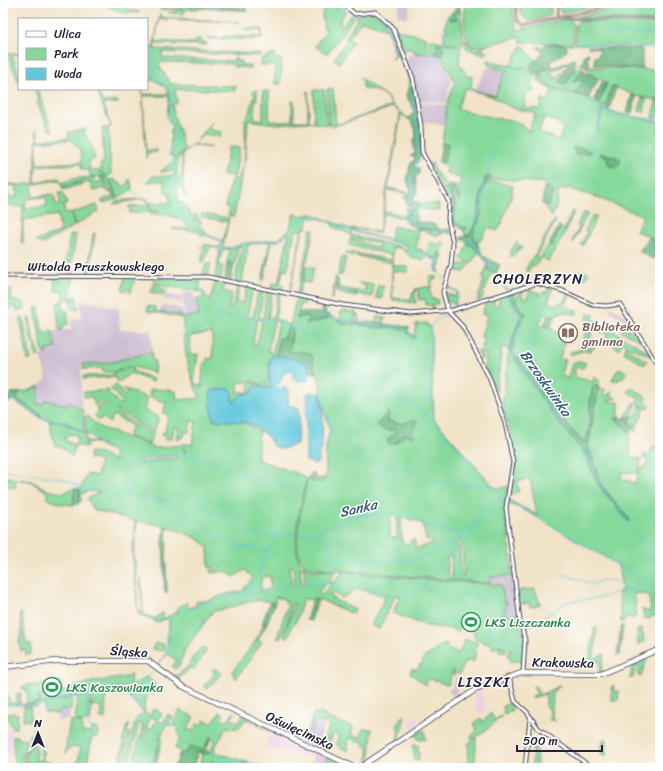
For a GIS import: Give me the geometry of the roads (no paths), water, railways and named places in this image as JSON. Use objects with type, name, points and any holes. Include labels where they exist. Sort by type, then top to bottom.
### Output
[{"type":"main road","name":"Krakowska","points":[[355,767],[467,693],[523,673],[602,674],[660,649]]},
{"type":"main road","name":"Śląska","points":[[3,667],[61,661],[144,661],[156,666],[178,684],[240,714]]},
{"type":"main road","name":"Oświęcimska","points":[[240,714],[355,767]]},
{"type":"street","points":[[342,3],[355,14],[376,12],[390,24],[412,74],[421,126],[422,152],[449,202],[448,222],[452,235],[451,265],[443,290],[448,311],[463,327],[489,377],[501,408],[513,459],[507,501],[517,598],[521,626],[525,637],[523,673]]},
{"type":"street","name":"Witolda Pruszkowskiego","points":[[3,276],[208,277],[343,305],[387,312],[416,314],[448,311],[539,283],[563,290],[593,305],[606,306],[619,303],[660,369]]},
{"type":"street","points":[[509,677],[515,701],[527,712],[530,719],[543,734],[592,768]]},
{"type":"street","points":[[525,768],[530,719]]},
{"type":"water","points":[[273,355],[305,361],[307,364],[308,363],[310,371],[308,380],[300,381],[292,378],[294,373],[290,371],[283,374],[280,383],[276,386],[278,389],[286,387],[289,390],[288,403],[291,406],[299,408],[297,444],[282,449],[273,446],[269,438],[255,426],[245,422],[213,420],[210,394],[213,390],[232,390],[232,400],[234,402],[242,394],[251,394],[255,386],[271,388],[272,386],[269,383],[270,359]]},
{"type":"water","points":[[310,392],[320,394],[323,412],[322,450],[319,450],[319,462],[314,464],[306,461],[306,414],[308,398],[306,395]]},
{"type":"waterway","name":"Brzoskwinka","points":[[340,3],[356,16],[364,14]]},
{"type":"waterway","points":[[443,41],[448,17],[455,12],[456,3]]},
{"type":"waterway","name":"Brzoskwinka","points":[[378,15],[379,19],[384,22],[394,47],[410,77],[413,87],[412,102],[416,112],[415,120],[419,134],[419,139],[416,145],[420,155],[416,161],[418,162],[413,167],[419,170],[411,176],[410,181],[415,192],[412,195],[410,203],[416,206],[413,211],[414,217],[407,220],[417,226],[430,226],[450,234]]},
{"type":"waterway","points":[[606,32],[660,34]]},
{"type":"waterway","points":[[436,56],[443,42]]},
{"type":"waterway","points":[[583,44],[660,48]]},
{"type":"waterway","points":[[148,54],[158,69],[156,72]]},
{"type":"waterway","points":[[415,87],[434,58]]},
{"type":"waterway","points":[[148,65],[162,78],[173,94],[170,112],[176,129],[174,162],[180,218],[223,242],[221,246]]},
{"type":"waterway","points":[[148,71],[155,80],[161,80]]},
{"type":"waterway","points":[[592,151],[601,109],[652,119]]},
{"type":"waterway","points":[[653,119],[660,121]]},
{"type":"waterway","points":[[488,175],[495,150]]},
{"type":"waterway","points":[[475,239],[472,240],[470,238],[477,225],[486,182]]},
{"type":"waterway","points":[[132,191],[137,194]]},
{"type":"waterway","points":[[145,199],[149,202]]},
{"type":"waterway","points":[[222,248],[232,249],[240,245],[278,241],[287,234],[296,222],[316,217],[351,231]]},
{"type":"waterway","points":[[352,231],[410,246],[428,256]]},
{"type":"waterway","name":"Brzoskwinka","points":[[453,235],[476,246],[484,260],[492,263],[488,267],[496,274],[507,291]]},
{"type":"waterway","points":[[429,257],[437,261],[436,268],[445,280]]},
{"type":"waterway","points":[[198,285],[221,315]]},
{"type":"waterway","points":[[446,286],[458,292],[454,309]]},
{"type":"waterway","name":"Brzoskwinka","points":[[509,294],[517,310],[522,315],[511,351],[556,418],[583,447],[601,486],[640,537],[660,568]]},
{"type":"waterway","points":[[526,372],[537,322],[541,313],[549,306]]},
{"type":"waterway","points":[[433,421],[430,366],[431,326],[440,317],[449,314]]},
{"type":"waterway","points":[[315,315],[329,317]]},
{"type":"waterway","points":[[186,334],[208,327],[221,316],[274,320],[311,336],[385,395],[424,412],[431,418]]},
{"type":"waterway","points":[[330,317],[345,322],[359,322],[378,326],[392,325],[408,331],[428,351]]},
{"type":"waterway","points":[[321,389],[334,438],[360,453],[376,465],[415,473]]},
{"type":"waterway","name":"Sanka","points":[[3,402],[13,398],[41,418],[65,421],[84,431]]},
{"type":"waterway","points":[[431,418],[504,500]]},
{"type":"waterway","name":"Sanka","points":[[86,432],[112,451],[128,457],[135,466],[160,460],[166,462],[210,511],[231,517],[250,534],[311,534],[349,517],[386,512],[398,517],[412,518],[429,526],[458,535],[477,522],[487,506],[493,502],[505,501]]},
{"type":"waterway","points":[[139,464],[140,461],[160,456],[181,455],[202,457],[301,493]]},
{"type":"waterway","points":[[135,474],[140,466]]},
{"type":"waterway","points":[[3,470],[64,479],[85,489],[164,500],[235,546],[264,550]]},
{"type":"waterway","points":[[417,474],[424,478],[442,482],[462,485],[490,486]]},
{"type":"waterway","points":[[128,494],[135,476]]},
{"type":"waterway","name":"Sanka","points":[[508,502],[513,503],[624,568],[660,592]]},
{"type":"waterway","points":[[322,533],[337,559],[412,560],[438,553],[464,537],[502,508]]},
{"type":"waterway","points":[[157,666],[167,653],[167,639],[172,615],[245,592],[259,574],[266,551],[281,535]]},
{"type":"waterway","points":[[430,577],[458,544],[457,535]]},
{"type":"waterway","points":[[562,574],[592,584],[604,580],[615,581],[624,589]]},
{"type":"waterway","points":[[320,584],[333,583],[389,596],[420,590],[428,580]]},
{"type":"waterway","points":[[245,592],[248,594],[283,587],[318,584]]},
{"type":"waterway","points":[[423,586],[427,589],[484,597],[489,633],[509,640],[521,632]]},
{"type":"waterway","points":[[524,630],[567,602],[604,597],[625,589],[649,594],[653,592]]},
{"type":"waterway","points":[[415,615],[459,625]]},
{"type":"waterway","points":[[633,663],[635,666],[645,664]]},
{"type":"waterway","points":[[24,706],[34,706],[130,687],[155,669]]},
{"type":"waterway","points":[[70,687],[78,685]]},
{"type":"waterway","points":[[127,688],[128,695],[145,712]]},
{"type":"waterway","points":[[50,694],[56,701]]},
{"type":"waterway","points":[[86,720],[88,695]]},
{"type":"waterway","points":[[3,705],[23,705]]},
{"type":"waterway","points":[[147,713],[166,725],[177,726],[180,739]]},
{"type":"waterway","points":[[79,768],[80,757],[89,744],[92,736],[92,732],[87,722]]},
{"type":"waterway","points":[[181,740],[190,746]]},
{"type":"waterway","points":[[215,756],[248,763],[258,768]]},
{"type":"place","name":"Biblioteka gminna","points":[[568,333]]},
{"type":"place","name":"LKS Liszczanka","points":[[471,622]]},
{"type":"place","name":"LKS Kaszowianka","points":[[52,687]]},
{"type":"district","name":"CHOLERZYN","points":[[538,279]]},
{"type":"district","name":"LISZKI","points":[[484,682]]}]
